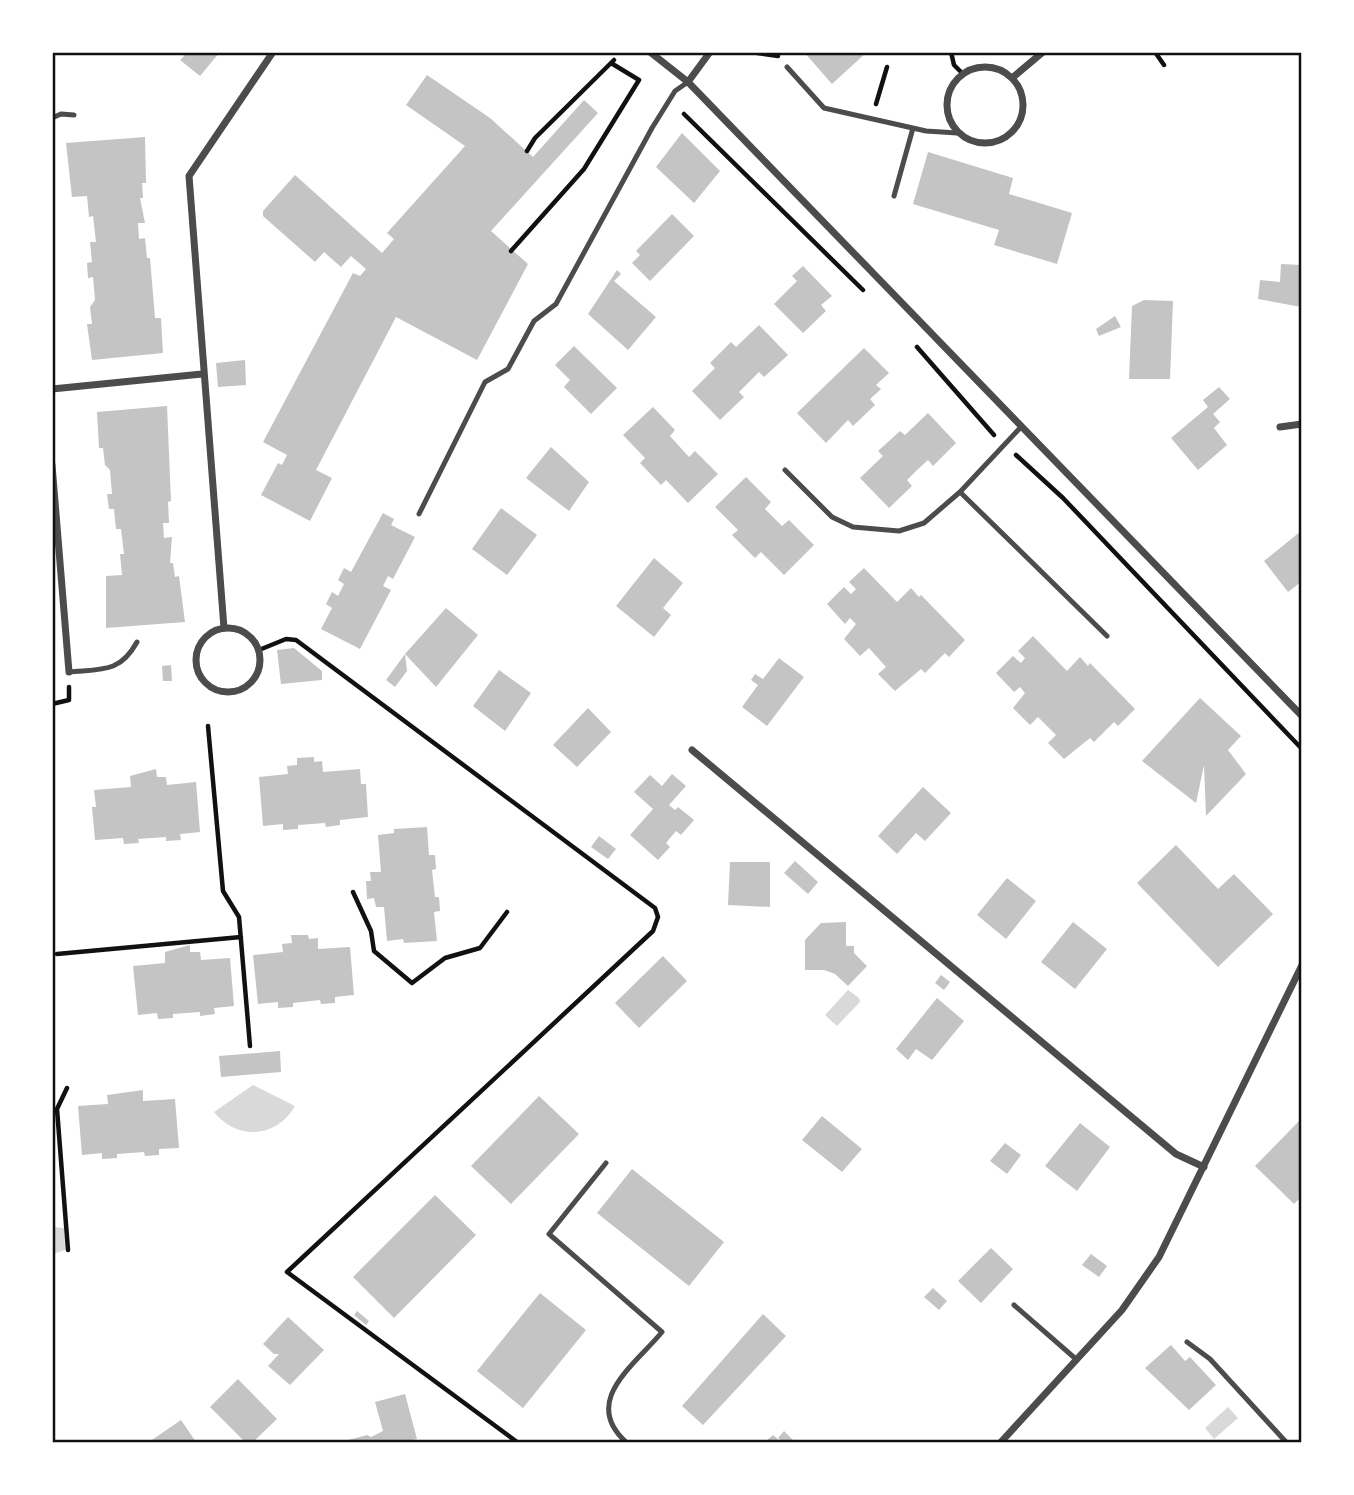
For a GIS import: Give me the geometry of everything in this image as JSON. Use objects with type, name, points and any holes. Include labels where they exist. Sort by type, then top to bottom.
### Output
[{"type":"street","points":[[224,628],[188,176],[273,52]]},
{"type":"street","points":[[650,52],[688,82],[1301,716]]},
{"type":"street","points":[[688,82],[710,52]]},
{"type":"street","points":[[1012,78],[1043,52]]},
{"type":"street","points":[[988,66],[1001,70],[1012,78],[1023,99],[1023,112],[1013,132],[989,143],[975,142],[957,133],[947,112],[947,95],[962,73],[988,66]]},
{"type":"street","points":[[52,389],[202,374]]},
{"type":"street","points":[[1280,427],[1301,424]]},
{"type":"street","points":[[52,465],[69,672]]},
{"type":"street","points":[[224,628],[239,629],[251,637],[259,650],[260,666],[252,682],[240,690],[225,692],[213,688],[200,674],[196,658],[199,647],[208,635],[224,628]]},
{"type":"street","points":[[692,750],[1176,1154],[1204,1167]]},
{"type":"street","points":[[1004,1441],[1141,1285],[1177,1226],[1301,965]]},
{"type":"lane","points":[[787,67],[824,107],[913,128],[957,133]]},
{"type":"lane","points":[[419,514],[485,382],[508,369],[534,321],[556,304],[652,128],[675,91],[688,82]]},
{"type":"lane","points":[[52,118],[61,114],[74,115]]},
{"type":"lane","points":[[894,196],[913,128]]},
{"type":"lane","points":[[785,470],[832,517],[853,527],[899,531],[924,523],[960,492],[1021,426]]},
{"type":"lane","points":[[960,492],[1107,636]]},
{"type":"lane","points":[[69,672],[116,667],[128,659],[137,642]]},
{"type":"lane","points":[[606,1163],[549,1234],[662,1332],[613,1389],[607,1403],[607,1419],[626,1443]]},
{"type":"lane","points":[[1014,1306],[1077,1360]]},
{"type":"lane","points":[[1187,1342],[1209,1359],[1286,1443]]},
{"type":"path","points":[[751,52],[780,56],[787,67]]},
{"type":"path","points":[[951,52],[954,65],[962,73]]},
{"type":"path","points":[[1155,52],[1164,65]]},
{"type":"path","points":[[511,251],[584,169],[639,80],[612,61],[536,138],[527,151]]},
{"type":"path","points":[[872,119],[887,67]]},
{"type":"path","points":[[259,650],[286,639],[296,640],[654,908],[658,917],[653,930],[287,1272],[517,1443]]},
{"type":"path","points":[[52,704],[69,700],[69,672]]},
{"type":"path","points":[[208,726],[223,891],[239,917],[250,1046]]},
{"type":"path","points":[[353,892],[371,930],[374,951],[412,983],[445,958],[480,948],[507,912]]},
{"type":"path","points":[[57,954],[241,937]]},
{"type":"path","points":[[67,1088],[57,1109],[68,1250]]},
{"type":"shaded area","points":[[848,990],[859,998],[860,1002],[837,1026],[825,1015]]},
{"type":"shaded area","points":[[253,1085],[295,1106],[278,1125],[268,1130],[245,1131],[234,1128],[214,1112]]},
{"type":"shaded area","points":[[53,1227],[64,1228],[65,1250],[53,1254]]},
{"type":"shaded area","points":[[1228,1407],[1238,1418],[1214,1439],[1205,1428]]},
{"type":"building","points":[[180,52],[220,52],[200,76],[180,60],[184,56]]},
{"type":"building","points":[[804,52],[867,52],[832,84]]},
{"type":"building","points":[[427,75],[490,118],[533,157],[584,100],[598,113],[491,231],[528,264],[477,360],[396,317],[316,470],[332,478],[310,521],[261,495],[278,463],[282,465],[287,455],[263,442],[353,273],[360,276],[366,269],[351,256],[341,267],[324,252],[315,262],[263,216],[263,211],[295,175],[382,253],[394,239],[387,233],[465,146],[406,105]]},
{"type":"building","points":[[682,133],[720,171],[694,203],[656,167]]},
{"type":"building","points":[[145,137],[146,183],[142,183],[143,198],[140,198],[145,223],[138,223],[139,239],[145,238],[147,258],[150,258],[155,318],[161,318],[163,353],[92,360],[87,324],[92,324],[90,307],[95,300],[93,277],[88,278],[87,263],[92,262],[90,242],[96,242],[93,216],[89,217],[87,196],[72,197],[66,143]]},
{"type":"building","points":[[928,152],[1013,178],[1009,194],[1072,213],[1057,264],[994,245],[999,230],[913,204]]},
{"type":"building","points":[[672,214],[694,236],[650,281],[632,263],[640,255],[636,251]]},
{"type":"building","points":[[1281,264],[1301,265],[1301,307],[1258,299],[1260,280],[1280,282]]},
{"type":"building","points":[[803,266],[832,296],[821,305],[826,311],[803,333],[774,304],[797,281],[792,276]]},
{"type":"building","points":[[617,270],[621,274],[614,281],[656,317],[628,350],[588,314]]},
{"type":"building","points":[[1144,300],[1173,301],[1170,379],[1129,379],[1132,306]]},
{"type":"building","points":[[1115,316],[1121,327],[1099,336],[1096,329]]},
{"type":"building","points":[[759,325],[788,355],[764,377],[759,372],[739,392],[744,397],[720,420],[692,391],[715,368],[710,363],[731,342],[736,347]]},
{"type":"building","points":[[574,346],[617,388],[591,414],[564,387],[570,380],[555,365]]},
{"type":"building","points":[[864,348],[889,373],[876,385],[881,389],[870,399],[875,405],[853,426],[848,420],[826,443],[797,413]]},
{"type":"building","points":[[245,360],[246,385],[218,387],[216,363]]},
{"type":"building","points":[[1219,387],[1230,399],[1213,414],[1220,422],[1214,428],[1227,445],[1198,470],[1171,438],[1208,407],[1203,400]]},
{"type":"building","points":[[167,406],[171,501],[168,502],[169,523],[163,523],[164,538],[172,537],[170,563],[173,563],[175,577],[179,576],[185,622],[106,628],[106,576],[122,575],[120,554],[124,554],[121,529],[116,529],[114,509],[109,509],[107,494],[112,494],[110,470],[105,465],[103,448],[99,448],[97,412]]},
{"type":"building","points":[[653,407],[675,430],[670,436],[689,457],[695,451],[718,474],[688,503],[666,480],[661,485],[640,463],[645,458],[623,435]]},
{"type":"building","points":[[928,413],[956,443],[933,466],[928,460],[917,470],[907,480],[912,486],[889,508],[860,478],[883,456],[878,451],[900,431],[905,435]]},
{"type":"building","points":[[551,447],[589,482],[569,511],[526,478]]},
{"type":"building","points":[[746,477],[771,502],[765,509],[782,526],[789,520],[814,545],[784,575],[761,552],[755,558],[732,535],[738,530],[715,507]]},
{"type":"building","points":[[501,508],[537,535],[507,575],[472,549]]},
{"type":"building","points":[[383,513],[394,519],[391,525],[415,537],[393,579],[388,576],[383,586],[391,590],[360,649],[321,629],[332,608],[326,604],[332,592],[338,596],[344,584],[338,580],[344,568],[351,572]]},
{"type":"building","points":[[1301,531],[1301,582],[1288,592],[1264,561]]},
{"type":"building","points":[[654,558],[683,583],[663,608],[671,615],[654,637],[616,606]]},
{"type":"building","points":[[864,568],[897,602],[911,588],[919,597],[921,595],[965,640],[949,657],[945,653],[925,673],[921,669],[895,691],[878,674],[886,667],[869,648],[860,656],[844,639],[856,624],[850,618],[845,624],[827,604],[844,587],[851,594],[856,589],[849,582]]},
{"type":"building","points":[[446,608],[478,635],[436,687],[405,654]]},
{"type":"building","points":[[1033,636],[1067,671],[1080,657],[1088,666],[1090,663],[1135,709],[1118,726],[1114,722],[1094,742],[1090,738],[1064,759],[1048,743],[1056,735],[1038,717],[1030,725],[1013,708],[1025,693],[1020,687],[1014,692],[996,673],[1013,656],[1021,663],[1025,658],[1018,651]]},
{"type":"building","points":[[294,648],[322,671],[322,680],[281,684],[277,650]]},
{"type":"building","points":[[405,654],[407,671],[395,687],[386,680]]},
{"type":"building","points":[[779,658],[804,677],[767,726],[742,707],[758,685],[751,680],[755,674],[763,679]]},
{"type":"building","points":[[171,665],[172,681],[163,681],[162,666]]},
{"type":"building","points":[[499,670],[531,693],[505,731],[473,706]]},
{"type":"building","points":[[1200,698],[1241,736],[1228,750],[1246,774],[1206,816],[1204,765],[1196,803],[1142,761]]},
{"type":"building","points":[[588,708],[611,732],[577,767],[553,745]]},
{"type":"building","points":[[314,757],[314,762],[322,761],[323,772],[360,769],[361,784],[366,784],[368,817],[340,820],[340,825],[326,827],[325,823],[298,825],[298,829],[283,830],[283,824],[263,826],[259,777],[288,774],[287,766],[297,765],[297,758]]},
{"type":"building","points":[[156,769],[157,777],[166,777],[167,785],[196,782],[200,832],[180,834],[181,840],[166,841],[166,837],[138,839],[139,843],[124,844],[123,838],[95,840],[92,807],[96,807],[94,790],[131,787],[130,776]]},
{"type":"building","points":[[672,774],[686,786],[669,805],[675,810],[678,807],[694,820],[681,835],[676,831],[666,843],[670,847],[658,860],[630,835],[653,809],[634,792],[650,775],[662,786]]},
{"type":"building","points":[[923,787],[951,813],[925,841],[916,833],[897,854],[878,836]]},
{"type":"building","points":[[427,827],[429,855],[435,855],[436,869],[432,870],[435,897],[439,897],[440,911],[434,912],[437,941],[387,941],[384,907],[376,907],[374,898],[367,899],[366,881],[371,881],[370,872],[381,872],[378,835],[394,833],[394,829]]},
{"type":"building","points":[[599,836],[616,849],[608,859],[591,847]]},
{"type":"building","points":[[1176,845],[1218,889],[1234,874],[1273,914],[1218,967],[1137,883]]},
{"type":"building","points":[[795,861],[818,882],[808,894],[784,873]]},
{"type":"building","points":[[730,862],[770,862],[770,907],[728,905]]},
{"type":"building","points":[[1007,878],[1036,901],[1006,939],[977,915]]},
{"type":"building","points":[[846,922],[846,946],[854,946],[854,953],[867,966],[848,986],[835,974],[824,970],[805,970],[805,940],[821,923]]},
{"type":"building","points":[[1073,922],[1107,949],[1075,989],[1041,962]]},
{"type":"building","points":[[291,935],[318,938],[318,949],[350,947],[354,995],[335,997],[335,1003],[321,1004],[320,1000],[293,1003],[293,1007],[278,1008],[278,1002],[258,1004],[253,955],[283,952],[282,944],[292,943]]},
{"type":"building","points":[[190,945],[190,952],[200,952],[201,960],[230,958],[234,1006],[214,1008],[215,1014],[200,1016],[200,1012],[173,1014],[173,1018],[158,1019],[157,1013],[138,1015],[133,966],[165,963],[165,952]]},
{"type":"building","points":[[663,956],[687,981],[639,1028],[615,1003]]},
{"type":"building","points":[[941,975],[950,982],[944,990],[935,983]]},
{"type":"building","points":[[937,998],[964,1021],[932,1060],[916,1049],[908,1060],[896,1049]]},
{"type":"building","points":[[280,1051],[281,1072],[221,1077],[219,1056]]},
{"type":"building","points":[[143,1090],[143,1101],[175,1099],[179,1148],[159,1149],[159,1155],[145,1156],[144,1152],[117,1154],[117,1158],[102,1159],[102,1153],[82,1155],[78,1106],[108,1104],[107,1095]]},
{"type":"building","points":[[539,1096],[579,1134],[511,1204],[471,1166]]},
{"type":"building","points":[[822,1116],[862,1149],[842,1172],[802,1140]]},
{"type":"building","points":[[1301,1119],[1301,1197],[1294,1204],[1255,1166]]},
{"type":"building","points":[[1080,1123],[1110,1147],[1077,1191],[1045,1166]]},
{"type":"building","points":[[1005,1143],[1021,1155],[1007,1174],[990,1161]]},
{"type":"building","points":[[632,1169],[724,1242],[689,1286],[597,1213]]},
{"type":"building","points":[[435,1195],[476,1235],[394,1318],[353,1277]]},
{"type":"building","points":[[991,1248],[1013,1269],[981,1303],[958,1281]]},
{"type":"building","points":[[1091,1254],[1107,1266],[1099,1277],[1082,1265]]},
{"type":"building","points":[[933,1288],[947,1301],[939,1310],[924,1297]]},
{"type":"building","points":[[540,1293],[586,1330],[523,1408],[477,1371]]},
{"type":"building","points":[[357,1311],[369,1321],[366,1325],[354,1315]]},
{"type":"building","points":[[763,1314],[786,1336],[703,1425],[682,1406]]},
{"type":"building","points":[[288,1317],[324,1350],[290,1385],[268,1366],[279,1354],[274,1354],[263,1344]]},
{"type":"building","points":[[1171,1345],[1185,1361],[1190,1357],[1216,1385],[1189,1410],[1145,1368]]},
{"type":"building","points":[[238,1379],[277,1419],[253,1442],[245,1442],[210,1407]]},
{"type":"building","points":[[405,1394],[417,1439],[403,1442],[348,1442],[367,1435],[371,1437],[383,1431],[375,1402]]},
{"type":"building","points":[[181,1420],[196,1442],[149,1442]]},
{"type":"building","points":[[784,1431],[795,1442],[783,1442],[778,1438]]},
{"type":"building","points":[[773,1435],[781,1442],[765,1442]]}]
